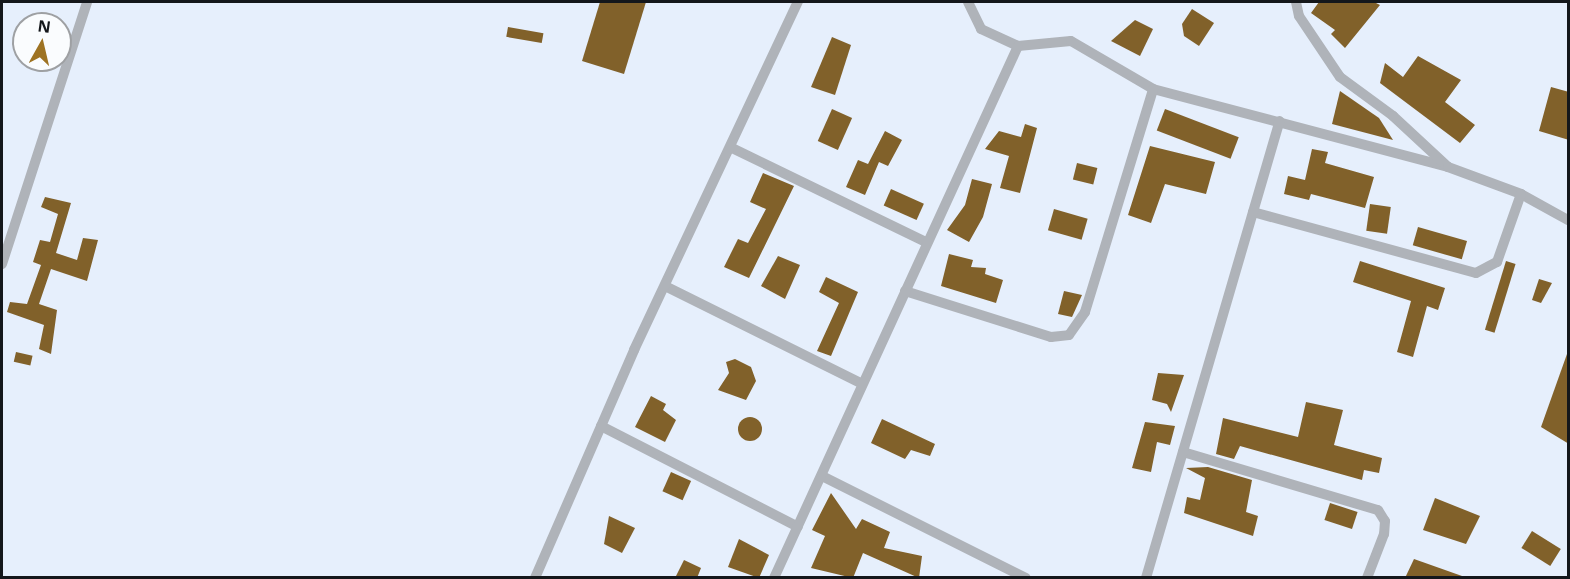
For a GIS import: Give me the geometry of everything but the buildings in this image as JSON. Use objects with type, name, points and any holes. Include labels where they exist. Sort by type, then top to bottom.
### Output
[{"type":"street","points":[[2,264],[87,2]]},
{"type":"street","points":[[548,578],[536,575],[664,286],[732,148],[798,2]]},
{"type":"street","points":[[968,2],[981,29],[1018,46],[1071,41],[1153,89],[1448,167],[1521,194],[1569,220]]},
{"type":"street","points":[[1296,2],[1299,16],[1340,77],[1393,116],[1448,167]]},
{"type":"street","points":[[774,578],[926,242],[1018,46]]},
{"type":"street","points":[[905,291],[1051,337],[1070,335],[1085,312],[1153,89]]},
{"type":"street","points":[[1146,578],[1280,122]]},
{"type":"street","points":[[732,148],[926,242]]},
{"type":"street","points":[[1253,212],[1476,273],[1497,262],[1521,194]]},
{"type":"street","points":[[664,286],[862,384]]},
{"type":"street","points":[[601,426],[798,527]]},
{"type":"street","points":[[1183,452],[1378,510],[1384,534],[1367,578]]},
{"type":"street","points":[[822,476],[1026,578]]}]
